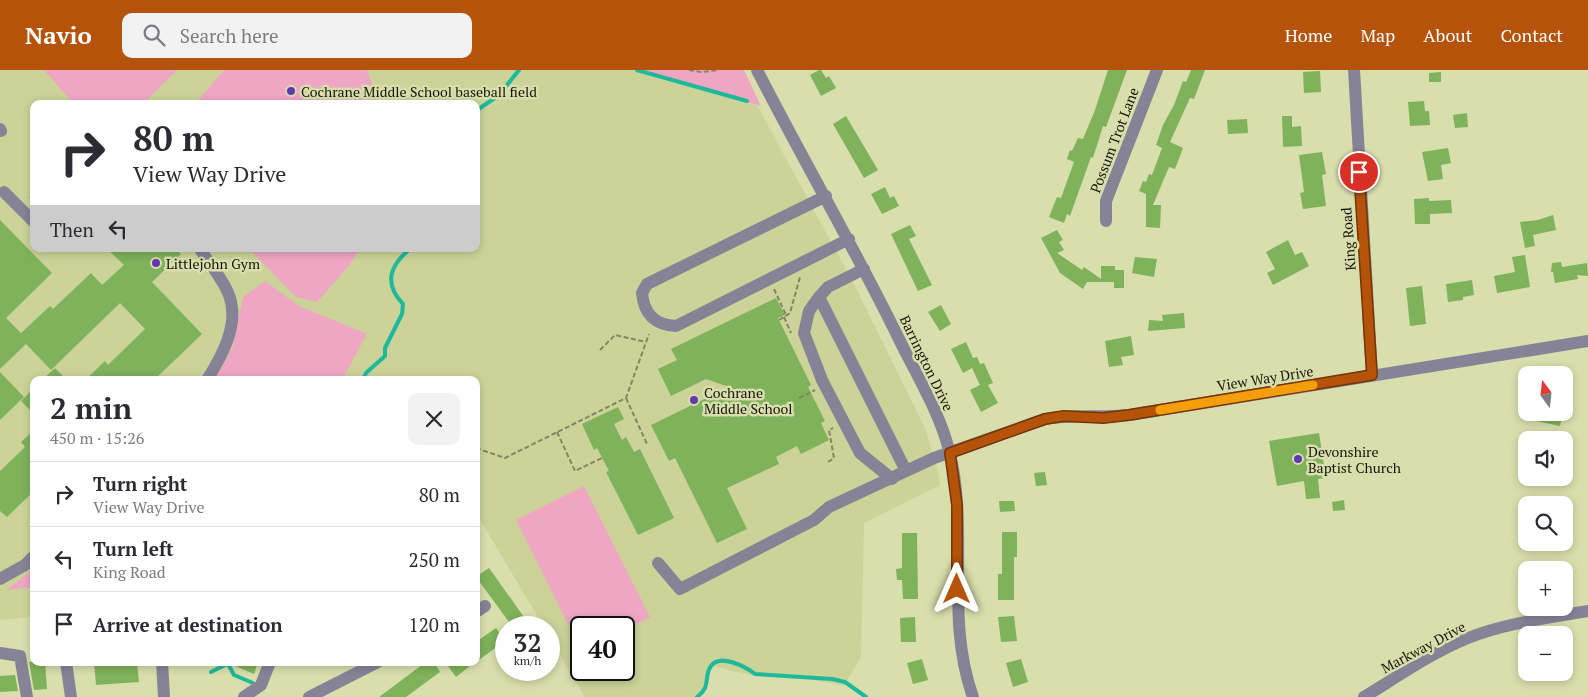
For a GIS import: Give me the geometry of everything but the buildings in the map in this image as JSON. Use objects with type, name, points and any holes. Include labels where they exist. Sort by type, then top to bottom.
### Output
[{"type":"street","name":"Barrington Drive","points":[[757,70],[849,239],[927,395],[950,453],[957,514],[959,640],[966,673],[974,697]]},
{"type":"street","name":"Possum Trot Lane","points":[[1106,222],[1106,201],[1157,70]]},
{"type":"street","name":"King Road","points":[[1354,70],[1372,375]]},
{"type":"street","points":[[4,192],[30,218]]},
{"type":"street","points":[[826,196],[647,284],[642,293],[643,303],[648,314],[655,321],[664,325],[676,326],[849,239]]},
{"type":"street","points":[[202,252],[230,296],[232,312],[232,328],[220,359],[209,376]]},
{"type":"street","points":[[864,269],[828,287],[809,311],[804,332],[822,380],[860,453],[892,479]]},
{"type":"street","points":[[819,297],[906,471]]},
{"type":"street","name":"View Way Drive","points":[[658,563],[680,589],[814,520],[830,508],[906,471],[1045,419],[1064,416],[1103,418],[1129,415],[1588,341]]},
{"type":"street","points":[[0,579],[25,565],[30,560]]},
{"type":"street","name":"Markway Drive","points":[[1364,697],[1432,656],[1470,638],[1519,624],[1588,611]]},
{"type":"street","points":[[0,653],[20,656],[27,697]]},
{"type":"street","points":[[67,666],[72,697]]},
{"type":"street","points":[[162,666],[164,697]]},
{"type":"street","points":[[244,697],[261,685],[268,666]]},
{"type":"street","points":[[309,697],[370,666]]},
{"type":"path","points":[[690,70],[719,70]]},
{"type":"path","points":[[779,320],[790,313],[802,270]]},
{"type":"path","points":[[775,291],[786,315]]},
{"type":"path","points":[[480,449],[505,458],[626,398],[649,334]]},
{"type":"path","points":[[600,350],[616,335],[646,342]]},
{"type":"path","points":[[799,398],[818,389]]},
{"type":"path","points":[[626,398],[647,444]]},
{"type":"path","points":[[828,462],[834,458],[829,430],[836,426]]},
{"type":"path","points":[[557,432],[575,470],[602,458]]},
{"type":"shaded area","name":"Cochrane Middle School","points":[[0,70],[637,70],[757,105],[856,288],[925,428],[937,467],[940,485],[864,523],[861,657],[844,686],[784,674],[759,677],[712,666],[700,697],[585,697],[576,681],[635,681],[635,616],[570,616],[570,672],[560,655],[560,616],[537,616],[480,520],[480,376],[30,376],[30,617],[0,620]]},
{"type":"shaded area","points":[[44,70],[177,70],[147,100],[70,100]]},
{"type":"shaded area","name":"Cochrane Middle School baseball field","points":[[224,70],[367,70],[378,100],[198,100]]},
{"type":"shaded area","points":[[637,70],[744,70],[761,106]]},
{"type":"shaded area","points":[[252,252],[358,252],[348,267],[317,302],[296,297]]},
{"type":"shaded area","points":[[265,281],[299,306],[367,334],[344,376],[217,376],[233,346],[243,297]]},
{"type":"shaded area","points":[[584,486],[650,617],[635,625],[635,616],[570,616],[570,628],[516,520]]},
{"type":"shaded area","points":[[30,572],[30,587],[6,590]]},
{"type":"waterway","points":[[480,108],[499,95],[519,70]]},
{"type":"waterway","points":[[637,70],[747,101]]},
{"type":"waterway","points":[[365,376],[385,356],[385,348],[402,314],[403,304],[397,297],[391,282],[397,262],[406,252]]},
{"type":"waterway","points":[[697,697],[702,693],[706,685],[711,666],[715,662],[720,661],[733,662],[755,674],[832,679],[845,682],[866,697]]},
{"type":"waterway","points":[[211,672],[223,666]]},
{"type":"waterway","points":[[229,666],[234,675],[253,683]]},
{"type":"slow traffic","points":[[1160,410],[1313,385]]},
{"type":"place","name":"Cochrane Middle School baseball field","points":[[291,91]]},
{"type":"place","name":"Littlejohn Gym","points":[[156,263]]},
{"type":"place","name":"Cochrane Middle School","points":[[694,400]]},
{"type":"place","name":"Devonshire Baptist Church","points":[[1298,459]]},
{"type":"route","points":[[957,589],[958,523],[956,488],[950,453],[1045,419],[1064,416],[1103,418],[1129,415],[1372,375],[1359,172]]}]
